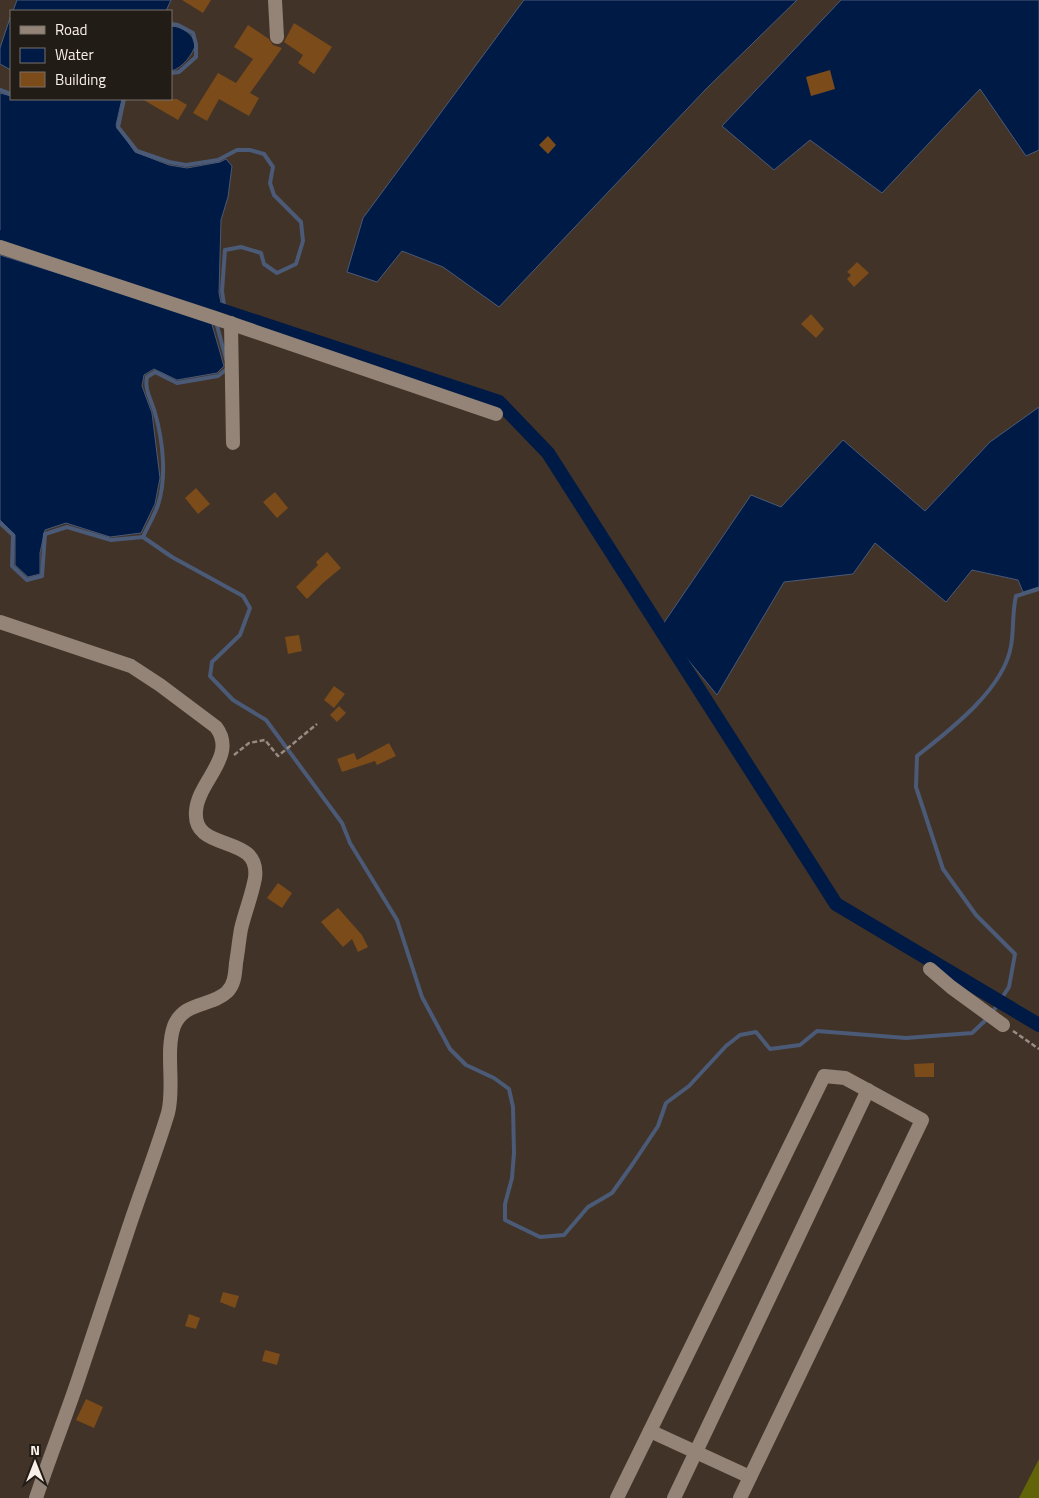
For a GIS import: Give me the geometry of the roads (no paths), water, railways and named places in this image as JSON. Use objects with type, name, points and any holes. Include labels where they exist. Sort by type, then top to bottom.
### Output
[{"type":"street","points":[[275,0],[277,37]]},
{"type":"street","points":[[0,247],[222,320],[496,414]]},
{"type":"street","points":[[222,320],[233,443]]},
{"type":"street","points":[[0,622],[130,666],[216,727],[224,742],[222,752],[197,802],[195,812],[197,824],[204,834],[244,850],[251,857],[255,866],[255,878],[241,930],[234,981],[229,990],[220,998],[193,1007],[179,1015],[174,1027],[171,1043],[168,1110],[36,1498]]},
{"type":"street","points":[[930,969],[1003,1025]]},
{"type":"street","points":[[617,1498],[824,1076],[845,1078],[922,1120],[740,1498]]},
{"type":"street","points":[[674,1498],[868,1090]]},
{"type":"street","points":[[650,1431],[750,1476]]},
{"type":"water","points":[[17,0],[171,0],[166,10],[13,10]]},
{"type":"water","points":[[524,0],[797,0],[706,89],[499,307],[443,267],[402,251],[377,282],[347,272],[363,218]]},
{"type":"water","points":[[841,0],[1039,0],[1039,150],[1026,156],[980,89],[882,193],[810,140],[774,170],[722,126]]},
{"type":"water","points":[[10,18],[10,69],[0,64],[0,48]]},
{"type":"water","points":[[172,26],[186,31],[196,44],[186,60],[172,70]]},
{"type":"water","points":[[0,93],[10,96],[10,100],[122,100],[116,125],[135,152],[169,165],[187,168],[220,162],[226,159],[232,166],[228,197],[221,220],[219,293],[222,308],[0,235]]},
{"type":"water","points":[[0,255],[211,321],[224,366],[217,373],[177,380],[154,369],[144,375],[142,386],[152,413],[160,478],[155,504],[141,533],[110,537],[66,523],[45,530],[40,553],[40,574],[28,577],[15,565],[15,535],[0,520]]},
{"type":"water","points":[[1039,407],[1039,587],[1023,592],[1018,580],[972,570],[946,602],[875,543],[853,574],[784,582],[717,695],[661,627],[751,495],[781,507],[843,440],[925,511],[990,442]]},
{"type":"waterway","points":[[172,24],[178,25],[193,33],[196,44],[196,57],[179,72],[172,73]]},
{"type":"waterway","points":[[0,90],[10,94]]},
{"type":"waterway","points":[[124,100],[118,127],[137,151],[169,162],[186,165],[218,160],[237,150],[250,150],[264,154],[273,167],[270,183],[274,195],[301,222],[303,241],[296,264],[277,273],[264,264],[261,253],[241,247],[225,250],[222,291],[225,312],[220,317]]},
{"type":"waterway","points":[[0,237],[499,402],[548,453],[836,904],[1039,1025]]},
{"type":"waterway","points":[[216,322],[226,359]]},
{"type":"waterway","points":[[143,537],[158,505],[163,471],[160,435],[147,391],[147,377],[155,372],[177,383],[218,376],[228,368]]},
{"type":"waterway","points":[[0,523],[13,535],[12,566],[27,580],[42,576],[45,534],[67,527],[111,540],[143,537],[172,557],[243,596],[250,608],[240,635],[212,662],[210,676],[233,700],[266,720],[342,823],[350,843],[397,920],[422,997],[450,1049],[466,1065],[494,1078],[509,1089],[513,1107],[514,1153],[512,1178],[505,1204],[505,1220],[540,1237],[564,1235],[588,1207],[612,1193],[658,1126],[666,1103],[689,1086],[726,1046],[740,1035],[756,1032],[770,1049],[800,1045],[817,1031],[906,1038],[972,1033],[988,1018]]},
{"type":"waterway","points":[[992,1013],[1009,987],[1015,954],[976,915],[943,869],[916,787],[917,756],[945,734],[974,707],[998,678],[1011,646],[1016,596],[1039,589]]}]
